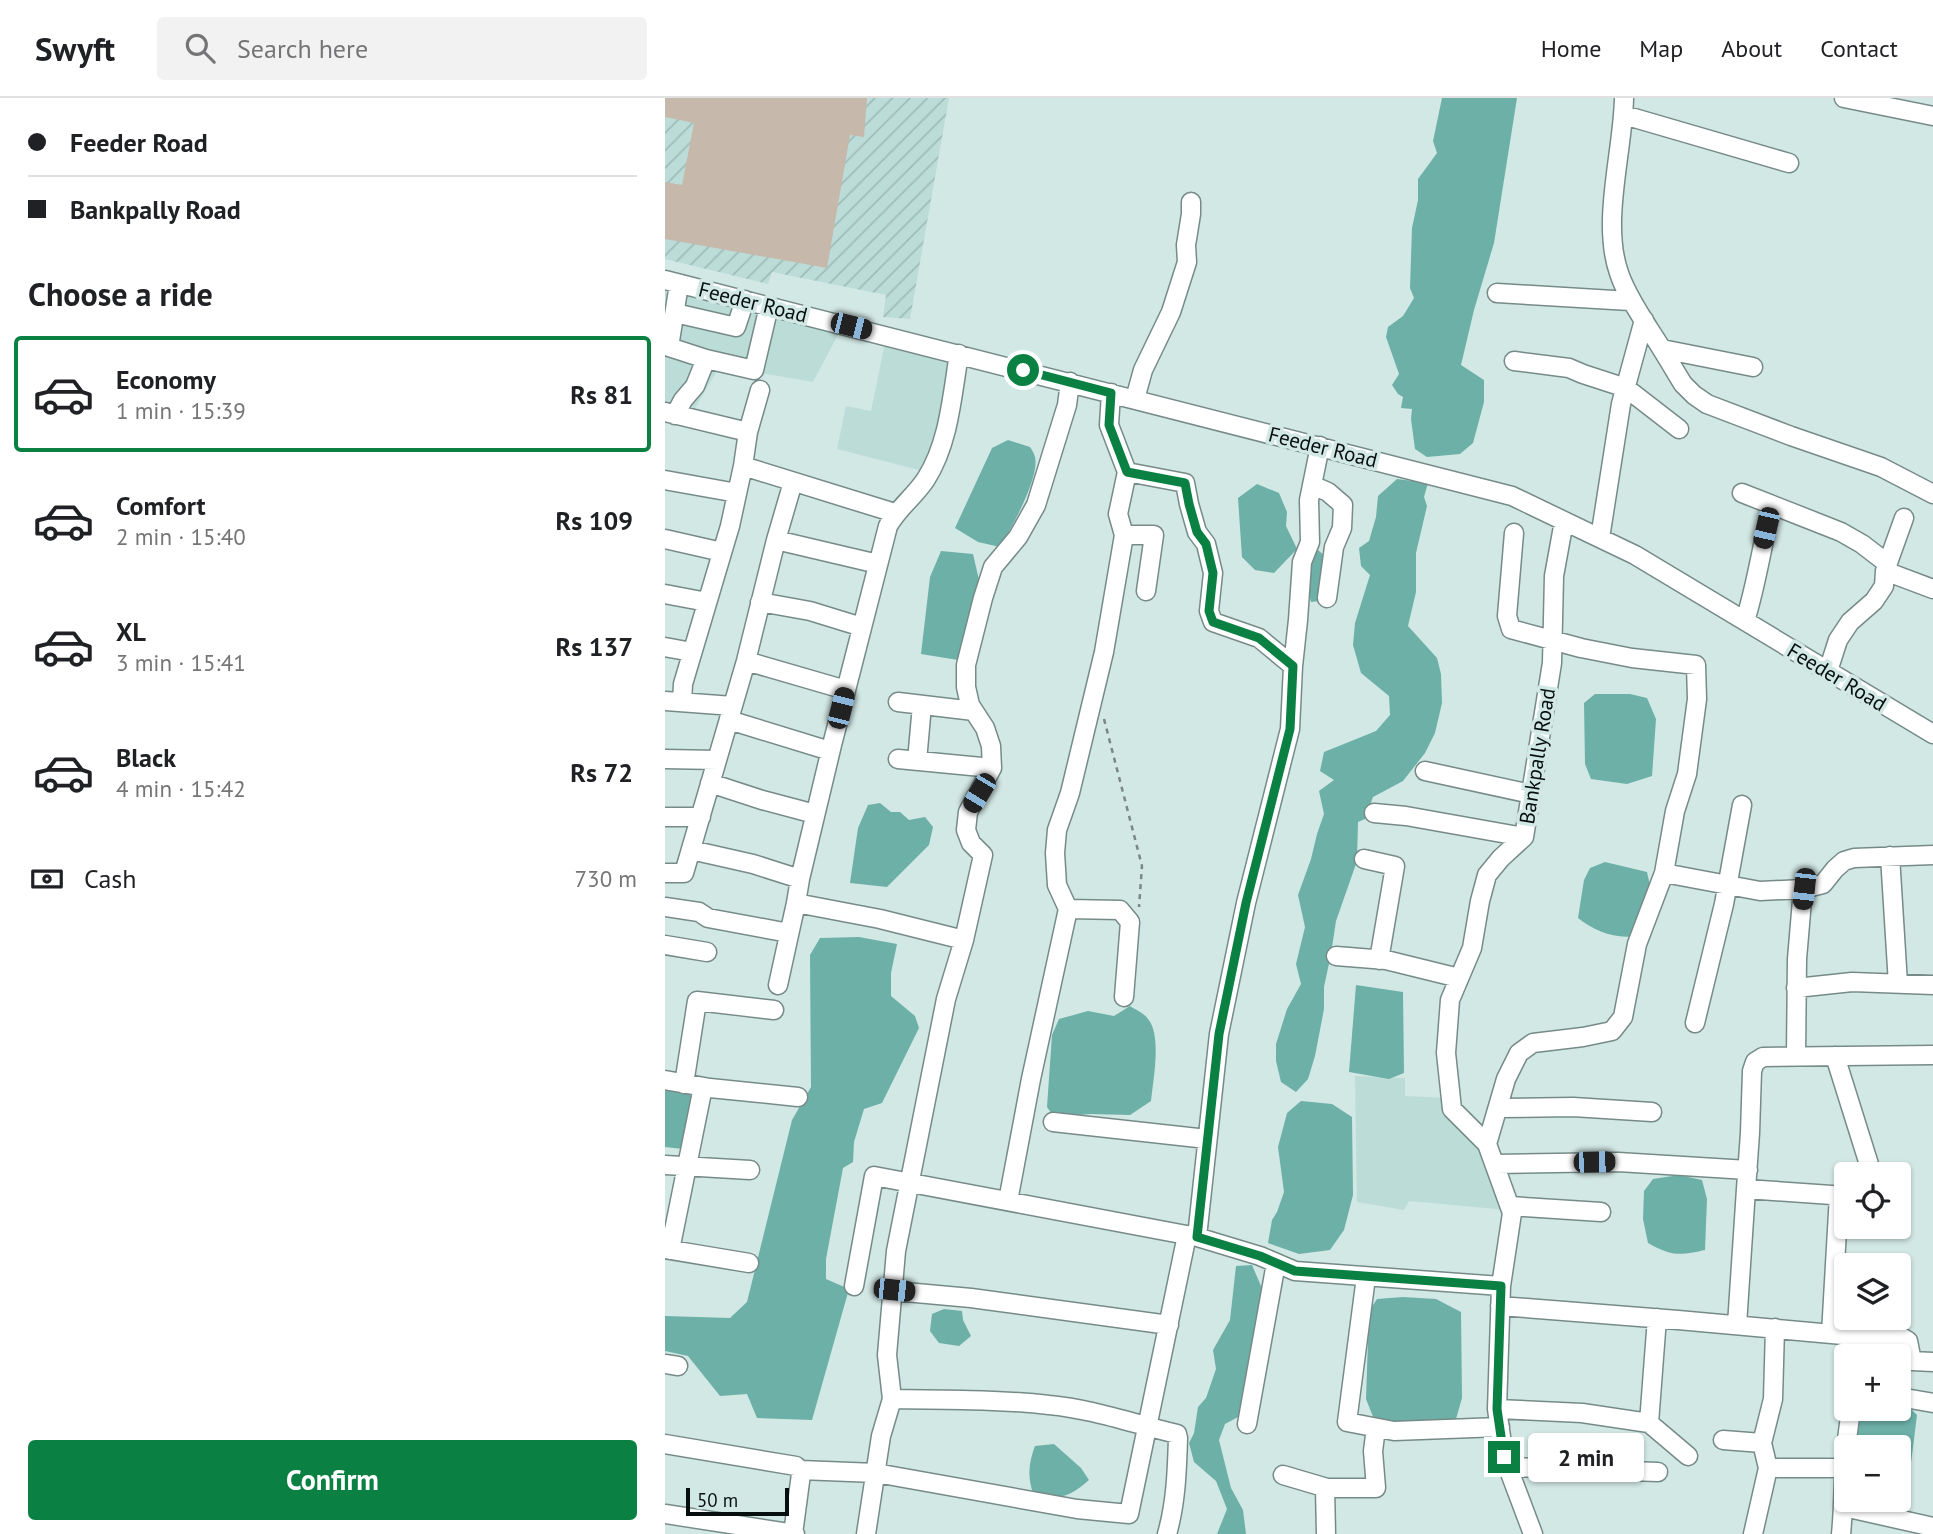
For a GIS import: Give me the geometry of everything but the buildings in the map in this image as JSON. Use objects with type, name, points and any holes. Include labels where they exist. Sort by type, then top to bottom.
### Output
[{"type":"street","points":[[1845,98],[1933,116]]},
{"type":"street","points":[[1789,163],[1624,106],[1612,240],[1618,271],[1630,301],[1683,384],[1707,404],[1881,467],[1933,494]]},
{"type":"street","points":[[1135,399],[1143,370],[1171,312],[1187,262],[1186,245],[1191,202]]},
{"type":"street","points":[[672,282],[675,313],[669,347],[706,359],[754,370],[769,306]]},
{"type":"street","name":"Feeder Road","points":[[672,282],[1512,496],[1635,555],[1933,734]]},
{"type":"street","points":[[1497,292],[1630,301]]},
{"type":"street","points":[[675,313],[736,327],[745,300]]},
{"type":"street","points":[[1601,538],[1621,404],[1644,320]]},
{"type":"street","points":[[1662,349],[1753,367]]},
{"type":"street","points":[[778,985],[830,751],[888,526],[895,513],[925,480],[943,445],[959,354]]},
{"type":"street","points":[[670,413],[695,386],[706,359]]},
{"type":"street","points":[[1514,361],[1569,368],[1626,388],[1679,429]]},
{"type":"street","points":[[866,1534],[881,1436],[892,1399],[887,1355],[896,1251],[946,999],[964,940],[983,855],[971,843],[966,830],[968,812],[992,768],[991,746],[985,728],[970,705],[965,687],[966,665],[993,567],[1018,537],[1036,505],[1067,405],[1070,382]]},
{"type":"street","points":[[760,390],[722,552],[683,684],[673,702],[731,713],[830,751]]},
{"type":"street","points":[[1009,1201],[1031,1079],[1068,909],[1057,885],[1057,830],[1070,793],[1104,652],[1124,535],[1118,514],[1127,472],[1109,425],[1111,393]]},
{"type":"street","points":[[670,413],[748,432]]},
{"type":"street","points":[[665,1444],[768,1460],[796,1466],[800,1470],[876,1473],[1077,1509],[1129,1514],[1169,1325],[1192,1236],[1219,1034],[1246,903],[1290,729],[1302,562],[1310,542],[1309,500],[1320,446]]},
{"type":"street","points":[[743,466],[895,513]]},
{"type":"street","points":[[1127,472],[1185,483],[1197,532],[1206,544],[1213,573],[1209,611],[1213,622],[1259,638],[1293,666]]},
{"type":"street","points":[[665,480],[737,493]]},
{"type":"street","points":[[665,873],[684,873],[746,661],[793,482]]},
{"type":"street","points":[[1312,485],[1328,492],[1343,505],[1342,528],[1334,547],[1327,598]]},
{"type":"street","points":[[1742,493],[1841,532],[1862,544],[1887,567],[1933,589]]},
{"type":"street","points":[[1745,621],[1772,505]]},
{"type":"street","points":[[1828,671],[1838,640],[1850,622],[1874,601],[1884,586],[1887,567],[1904,518]]},
{"type":"street","name":"Bankpally Road","points":[[1533,1534],[1504,1457],[1499,1418],[1501,1286],[1512,1213],[1487,1144],[1452,1109],[1446,1053],[1450,1000],[1472,948],[1487,875],[1524,837],[1552,663],[1554,576],[1564,521]]},
{"type":"street","points":[[1487,1144],[1506,1079],[1519,1053],[1533,1043],[1612,1031],[1623,1017],[1637,944],[1664,873],[1675,811],[1687,775],[1697,699],[1696,665],[1632,658],[1581,648],[1511,629],[1507,616],[1514,533]]},
{"type":"street","points":[[1124,535],[1154,535],[1146,591]]},
{"type":"street","points":[[665,539],[722,552]]},
{"type":"street","points":[[776,540],[878,564]]},
{"type":"street","points":[[665,594],[707,602]]},
{"type":"street","points":[[760,602],[810,611],[862,626]]},
{"type":"street","points":[[665,647],[692,652]]},
{"type":"street","points":[[746,661],[846,690]]},
{"type":"street","points":[[898,702],[974,711]]},
{"type":"street","points":[[918,761],[922,705]]},
{"type":"street","points":[[665,759],[717,760]]},
{"type":"street","points":[[898,759],[992,768]]},
{"type":"street","points":[[1425,771],[1531,794]]},
{"type":"street","points":[[710,783],[815,814]]},
{"type":"street","points":[[1695,1023],[1724,904],[1742,805]]},
{"type":"street","points":[[1374,813],[1524,837]]},
{"type":"street","points":[[665,817],[701,817]]},
{"type":"street","points":[[691,850],[753,864],[800,879]]},
{"type":"street","points":[[1664,873],[1760,891],[1804,889],[1823,884],[1835,869],[1854,858],[1933,855]]},
{"type":"street","points":[[1890,856],[1898,984]]},
{"type":"street","points":[[1364,859],[1395,866],[1379,960]]},
{"type":"street","points":[[1796,1056],[1797,958],[1804,889]]},
{"type":"street","points":[[796,903],[880,919],[964,940]]},
{"type":"street","points":[[665,907],[789,933]]},
{"type":"street","points":[[1068,909],[1121,910],[1130,922],[1125,997]]},
{"type":"street","points":[[665,945],[707,952]]},
{"type":"street","points":[[1336,956],[1379,960],[1459,978]]},
{"type":"street","points":[[1797,988],[1852,982],[1933,985]]},
{"type":"street","points":[[684,1084],[697,1002],[774,1010]]},
{"type":"street","points":[[1737,1325],[1752,1071],[1755,1062],[1763,1057],[1933,1055]]},
{"type":"street","points":[[1835,1056],[1868,1162]]},
{"type":"street","points":[[665,1080],[703,1087],[798,1097]]},
{"type":"street","points":[[703,1087],[668,1249],[749,1263]]},
{"type":"street","points":[[1498,1108],[1573,1107],[1652,1112]]},
{"type":"street","points":[[1053,1122],[1207,1139]]},
{"type":"street","points":[[1495,1164],[1618,1162],[1748,1170]]},
{"type":"street","points":[[665,1165],[750,1170]]},
{"type":"street","points":[[854,1286],[874,1176],[1192,1236],[1295,1271],[1501,1286]]},
{"type":"street","points":[[1746,1189],[1834,1194]]},
{"type":"street","points":[[1510,1206],[1601,1212]]},
{"type":"street","points":[[1831,1334],[1839,1239]]},
{"type":"street","points":[[1247,1424],[1276,1263]]},
{"type":"street","points":[[1366,1277],[1347,1422],[1394,1431],[1499,1418],[1582,1413],[1649,1423],[1688,1456]]},
{"type":"street","points":[[894,1290],[1169,1325]]},
{"type":"street","points":[[1500,1307],[1903,1338],[1908,1341],[1912,1361],[1933,1362]]},
{"type":"street","points":[[1649,1423],[1657,1318]]},
{"type":"street","points":[[1753,1534],[1768,1468],[1762,1443],[1773,1399],[1775,1328]]},
{"type":"street","points":[[1865,1337],[1865,1344]]},
{"type":"street","points":[[892,1399],[1050,1405],[1097,1413],[1178,1435],[1175,1492],[1167,1534]]},
{"type":"street","points":[[1911,1399],[1933,1403]]},
{"type":"street","points":[[1283,1475],[1325,1488],[1375,1488],[1373,1451],[1376,1428]]},
{"type":"street","points":[[1723,1440],[1762,1443]]},
{"type":"street","points":[[1508,1467],[1658,1472]]},
{"type":"street","points":[[1768,1468],[1834,1468]]},
{"type":"street","points":[[665,1514],[794,1534],[800,1470]]},
{"type":"street","points":[[1325,1488],[1326,1534]]},
{"type":"street","points":[[1841,1534],[1843,1512]]},
{"type":"street","points":[[1859,1512],[1906,1528],[1933,1523]]},
{"type":"path","points":[[1102,711],[1142,866],[1138,912],[1130,922]]},
{"type":"shaded area","points":[[665,98],[949,98],[910,319],[883,317],[886,295],[772,272],[768,284],[665,259]]},
{"type":"shaded area","points":[[665,285],[841,329],[813,382],[720,366],[692,413],[665,408]]},
{"type":"shaded area","points":[[886,338],[955,356],[938,443],[923,471],[837,449],[846,406],[871,411]]},
{"type":"shaded area","points":[[1355,1076],[1405,1078],[1405,1096],[1447,1098],[1483,1146],[1507,1210],[1409,1201],[1404,1210],[1357,1202]]},
{"type":"water","points":[[1442,98],[1517,98],[1494,243],[1461,365],[1484,380],[1484,402],[1473,443],[1460,454],[1427,457],[1415,449],[1412,409],[1401,408],[1403,397],[1392,385],[1399,374],[1386,337],[1388,327],[1403,316],[1414,298],[1410,288],[1412,228],[1418,200],[1418,179],[1437,153],[1433,141]]},
{"type":"water","points":[[1008,440],[1030,447],[1035,457],[1035,466],[1023,503],[1000,547],[978,542],[955,528],[992,448]]},
{"type":"water","points":[[1397,479],[1428,483],[1424,497],[1427,506],[1416,553],[1416,592],[1408,626],[1437,658],[1441,674],[1442,703],[1435,733],[1425,753],[1403,781],[1373,797],[1365,819],[1358,822],[1357,861],[1336,921],[1315,1056],[1308,1079],[1296,1092],[1281,1082],[1276,1061],[1276,1044],[1287,1009],[1301,984],[1296,964],[1305,927],[1298,895],[1324,814],[1319,791],[1334,780],[1320,771],[1324,752],[1376,731],[1390,715],[1389,696],[1361,673],[1353,645],[1355,623],[1370,575],[1361,566],[1359,548],[1369,541],[1376,517],[1378,496]]},
{"type":"water","points":[[1257,484],[1279,493],[1287,512],[1286,526],[1297,549],[1274,573],[1255,570],[1242,557],[1238,498]]},
{"type":"water","points":[[1318,550],[1327,558],[1319,601],[1311,602],[1305,574],[1308,562]]},
{"type":"water","points":[[941,551],[973,554],[979,580],[965,648],[958,660],[921,654],[930,577]]},
{"type":"water","points":[[1595,694],[1630,694],[1647,698],[1656,719],[1652,776],[1627,784],[1591,779],[1585,764],[1584,703]]},
{"type":"water","points":[[880,803],[891,812],[900,812],[909,820],[925,817],[933,827],[929,845],[887,887],[850,883],[858,828],[868,805]]},
{"type":"water","points":[[1605,862],[1647,872],[1651,890],[1635,936],[1605,933],[1578,918],[1584,880],[1590,868]]},
{"type":"water","points":[[859,937],[897,944],[891,973],[891,996],[915,1016],[919,1028],[882,1103],[864,1109],[854,1142],[853,1162],[843,1168],[826,1259],[826,1279],[849,1289],[812,1420],[757,1418],[747,1394],[720,1396],[688,1356],[665,1351],[665,1316],[730,1318],[747,1302],[792,1120],[811,1087],[810,955],[820,938]]},
{"type":"water","points":[[1356,985],[1403,992],[1404,1073],[1389,1079],[1349,1072]]},
{"type":"water","points":[[1130,1006],[1146,1017],[1155,1036],[1151,1101],[1130,1115],[1054,1117],[1047,1107],[1052,1035],[1059,1019],[1088,1011],[1114,1016]]},
{"type":"water","points":[[665,1084],[695,1093],[683,1149],[665,1147]]},
{"type":"water","points":[[1301,1101],[1332,1104],[1352,1117],[1353,1195],[1344,1230],[1330,1250],[1299,1254],[1268,1243],[1272,1220],[1284,1192],[1278,1147],[1287,1113]]},
{"type":"water","points":[[1679,1175],[1702,1180],[1707,1199],[1705,1250],[1675,1254],[1648,1243],[1643,1219],[1644,1191],[1653,1179]]},
{"type":"water","points":[[1252,1265],[1261,1286],[1262,1306],[1240,1416],[1225,1424],[1219,1440],[1231,1488],[1243,1510],[1246,1534],[1217,1534],[1227,1509],[1216,1481],[1194,1462],[1189,1443],[1194,1433],[1198,1407],[1206,1398],[1216,1369],[1213,1350],[1230,1320],[1236,1266]]},
{"type":"water","points":[[1377,1299],[1436,1299],[1461,1312],[1462,1398],[1456,1419],[1399,1422],[1374,1419],[1366,1399],[1369,1311]]},
{"type":"water","points":[[944,1309],[962,1311],[963,1320],[971,1336],[959,1346],[939,1343],[930,1331],[932,1314]]},
{"type":"water","points":[[1911,1409],[1917,1415],[1911,1463],[1911,1435],[1856,1435],[1857,1421],[1911,1421]]},
{"type":"water","points":[[1054,1444],[1081,1468],[1089,1480],[1063,1496],[1033,1493],[1029,1469],[1035,1446]]},
{"type":"route","points":[[1023,370],[1111,393],[1109,425],[1127,472],[1185,483],[1197,532],[1206,544],[1213,573],[1209,611],[1213,622],[1259,638],[1293,666],[1290,729],[1246,903],[1219,1034],[1197,1237],[1260,1256],[1295,1271],[1501,1286],[1497,1409],[1504,1457]]}]
